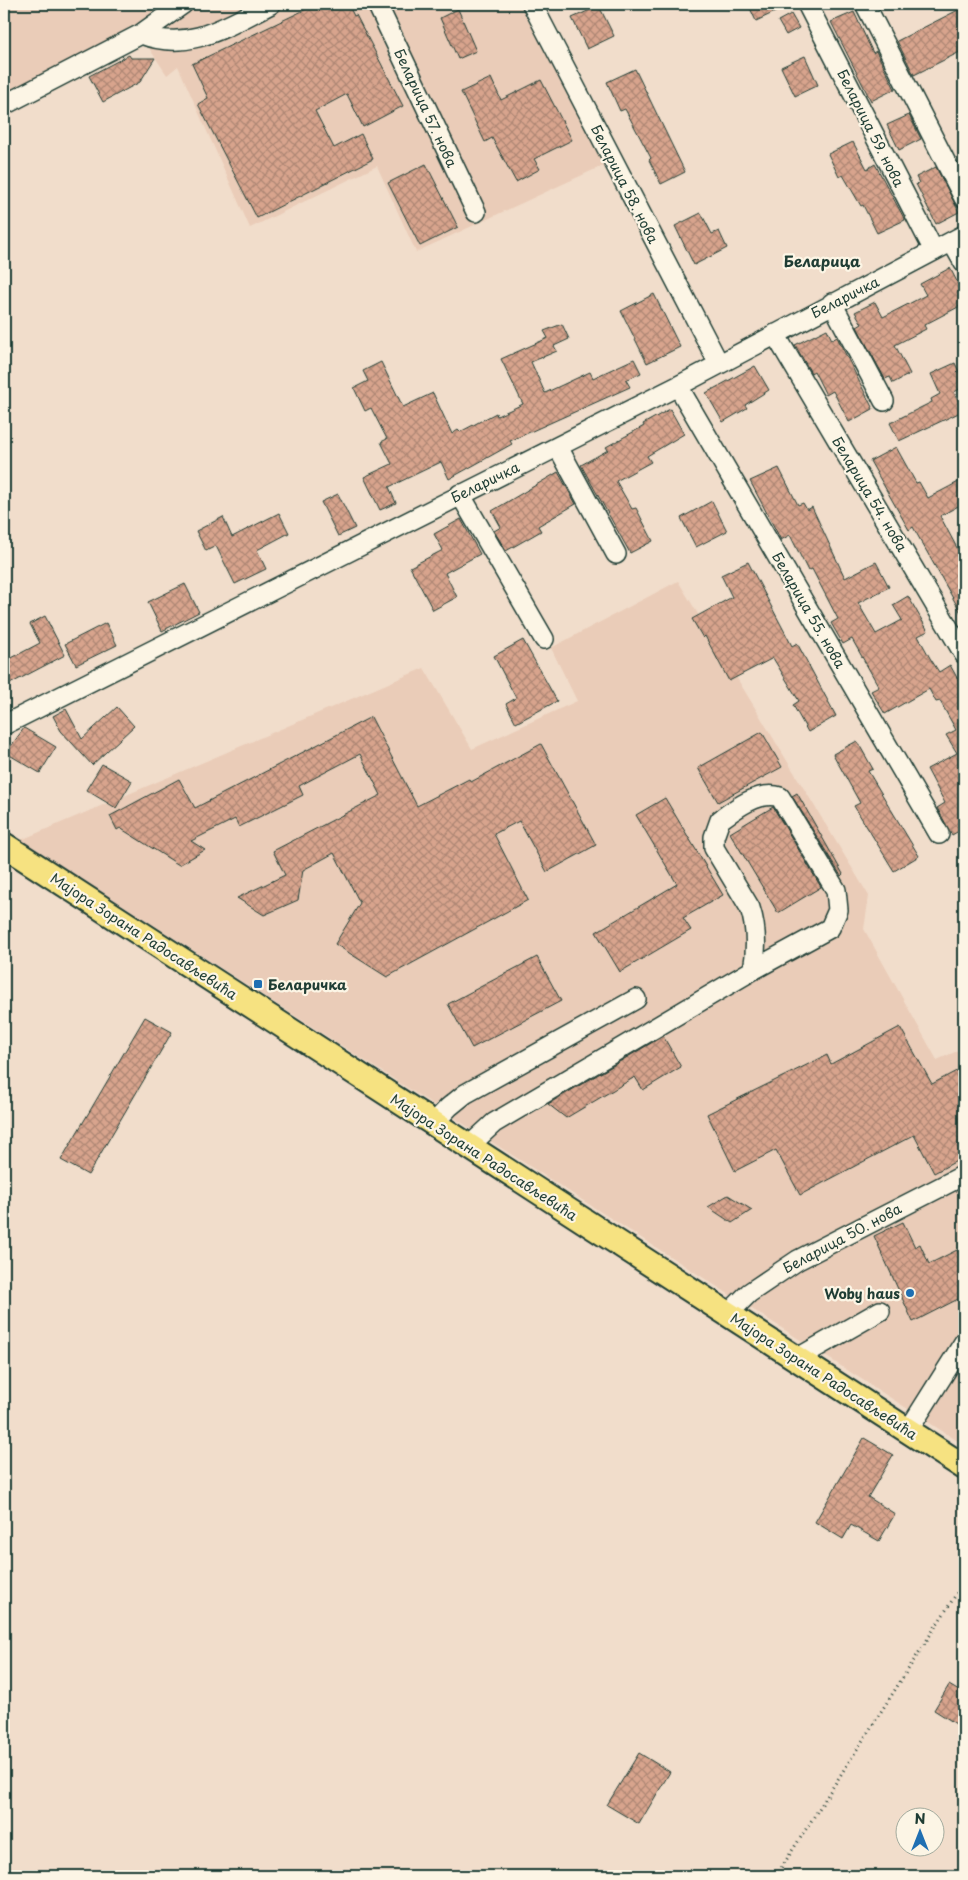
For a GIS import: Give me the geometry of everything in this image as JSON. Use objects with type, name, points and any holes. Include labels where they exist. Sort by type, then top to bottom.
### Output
[{"type":"main road","name":"Мајора Зорана Радосављевића","points":[[4,845],[964,1467]]},
{"type":"street","points":[[4,105],[141,34],[183,4]]},
{"type":"street","points":[[141,34],[165,40],[194,40],[271,4]]},
{"type":"street","name":"Беларица 57. нова","points":[[377,4],[476,212]]},
{"type":"street","name":"Беларица 58. нова","points":[[532,4],[718,364]]},
{"type":"street","name":"Беларица 59. нова","points":[[807,4],[934,251]]},
{"type":"street","points":[[865,4],[964,198]]},
{"type":"street","points":[[958,238],[964,263]]},
{"type":"street","name":"Беларичка","points":[[4,725],[678,386],[958,238]]},
{"type":"street","points":[[832,303],[884,401]]},
{"type":"street","name":"Беларица 54. нова","points":[[775,334],[964,654]]},
{"type":"street","name":"Беларица 55. нова","points":[[678,386],[939,834]]},
{"type":"street","points":[[558,447],[616,554]]},
{"type":"street","points":[[460,494],[544,639]]},
{"type":"street","points":[[468,1147],[494,1123],[753,970],[830,928],[836,917],[838,904],[836,890],[780,797],[767,794],[759,796],[720,820],[713,842],[714,848],[753,916],[757,937],[753,970]]},
{"type":"street","points":[[433,1124],[449,1107],[487,1081],[636,999]]},
{"type":"street","name":"Беларица 50. нова","points":[[728,1314],[749,1293],[798,1260],[964,1175]]},
{"type":"street","points":[[796,1359],[880,1311]]},
{"type":"street","points":[[908,1432],[964,1342]]},
{"type":"path","points":[[776,1876],[964,1582]]},
{"type":"shaded area","points":[[4,4],[522,4],[604,165],[416,252],[377,166],[250,228],[178,66],[167,75],[135,27],[4,94]]},
{"type":"shaded area","points":[[678,581],[869,896],[864,929],[937,1060],[964,1048],[964,1445],[21,840],[424,668],[472,749],[577,701],[551,648]]},
{"type":"building","points":[[317,4],[348,4],[354,16],[356,15],[403,106],[363,127],[347,94],[315,111],[334,148],[361,134],[373,159],[257,218],[198,104],[208,98],[192,64]]},
{"type":"building","points":[[748,4],[792,4],[756,21]]},
{"type":"building","points":[[599,6],[614,36],[587,49],[572,18]]},
{"type":"building","points":[[964,7],[964,50],[914,75],[897,41]]},
{"type":"building","points":[[458,9],[476,51],[458,59],[440,18]]},
{"type":"building","points":[[854,12],[873,53],[876,51],[895,89],[871,101],[831,22]]},
{"type":"building","points":[[791,14],[799,28],[786,35],[778,21]]},
{"type":"building","points":[[129,55],[131,58],[155,58],[140,82],[103,102],[89,76]]},
{"type":"building","points":[[805,56],[818,85],[795,96],[781,67]]},
{"type":"building","points":[[635,69],[685,172],[661,184],[649,160],[651,158],[625,109],[620,111],[607,82]]},
{"type":"building","points":[[491,78],[501,100],[541,80],[572,140],[534,159],[540,169],[516,182],[492,138],[485,142],[461,92]]},
{"type":"building","points":[[909,115],[921,139],[899,150],[887,125]]},
{"type":"building","points":[[853,142],[867,169],[875,164],[905,220],[877,233],[863,205],[861,206],[843,175],[839,177],[828,154]]},
{"type":"building","points":[[426,164],[458,227],[420,246],[388,183]]},
{"type":"building","points":[[936,167],[959,212],[936,224],[916,184],[919,183],[916,177]]},
{"type":"building","points":[[701,213],[712,234],[719,231],[727,248],[694,265],[675,226]]},
{"type":"building","points":[[950,268],[964,295],[964,304],[924,325],[926,329],[895,345],[910,374],[893,383],[890,377],[885,379],[857,327],[862,324],[855,312],[875,302],[883,317],[926,295],[920,284]]},
{"type":"building","points":[[654,294],[680,347],[647,363],[621,311]]},
{"type":"building","points":[[562,324],[569,339],[554,346],[557,351],[531,362],[545,393],[590,372],[593,378],[634,359],[641,373],[626,380],[630,387],[510,441],[512,444],[449,479],[441,462],[389,487],[396,503],[380,510],[364,477],[392,464],[381,442],[387,439],[371,408],[365,411],[354,388],[368,381],[363,371],[381,362],[403,407],[433,393],[452,434],[458,430],[460,432],[496,413],[497,416],[523,404],[501,359],[548,338],[544,331]]},
{"type":"building","points":[[827,329],[832,340],[837,337],[873,409],[849,422],[833,391],[826,395],[814,371],[811,373],[795,345]]},
{"type":"building","points":[[955,363],[964,382],[964,387],[954,392],[963,411],[899,441],[890,423],[932,402],[931,399],[940,394],[931,374]]},
{"type":"building","points":[[755,366],[769,390],[745,405],[747,408],[723,422],[706,393]]},
{"type":"building","points":[[670,409],[684,434],[647,456],[651,462],[616,481],[632,509],[636,508],[653,541],[630,553],[581,465],[608,450],[606,447]]},
{"type":"building","points":[[896,447],[916,483],[919,482],[928,498],[964,479],[964,503],[940,516],[964,561],[964,618],[913,527],[909,530],[870,461]]},
{"type":"building","points":[[779,468],[798,505],[803,503],[807,510],[812,507],[845,578],[876,562],[889,587],[858,603],[876,634],[902,620],[893,605],[908,596],[928,631],[918,636],[930,658],[939,672],[950,665],[964,690],[964,828],[952,835],[937,808],[945,803],[927,769],[957,753],[946,735],[956,730],[940,701],[936,702],[929,689],[885,714],[871,691],[879,687],[852,639],[843,644],[831,623],[838,619],[812,569],[808,571],[790,535],[781,540],[750,481]]},
{"type":"building","points":[[558,472],[576,504],[538,526],[541,531],[506,551],[494,531],[501,527],[492,511]]},
{"type":"building","points":[[338,494],[355,528],[338,536],[321,502]]},
{"type":"building","points":[[712,501],[727,531],[696,547],[681,518]]},
{"type":"building","points":[[279,513],[289,533],[257,550],[266,569],[235,584],[216,546],[206,551],[196,531],[223,517],[232,537]]},
{"type":"building","points":[[461,519],[480,554],[445,573],[457,597],[433,610],[410,567],[443,550],[434,534]]},
{"type":"building","points":[[748,562],[792,646],[797,643],[836,716],[808,732],[793,705],[799,701],[773,658],[729,681],[705,636],[703,638],[692,619],[732,597],[721,575]]},
{"type":"building","points":[[185,584],[199,612],[162,631],[148,602]]},
{"type":"building","points":[[45,616],[65,655],[4,687],[4,662],[40,643],[30,624]]},
{"type":"building","points":[[106,623],[117,645],[76,665],[65,644]]},
{"type":"building","points":[[523,640],[557,701],[516,723],[506,704],[516,698],[494,656]]},
{"type":"building","points":[[117,707],[134,726],[92,765],[61,731],[53,716],[66,709],[82,739]]},
{"type":"building","points":[[371,717],[417,806],[469,779],[471,782],[541,744],[596,845],[547,872],[519,821],[494,834],[528,900],[387,977],[335,944],[360,903],[334,853],[303,870],[298,900],[264,915],[237,898],[285,875],[273,851],[381,795],[360,754],[299,786],[303,795],[239,827],[235,819],[191,841],[205,850],[179,865],[120,828],[117,830],[110,816],[179,779],[195,808]]},
{"type":"building","points":[[24,728],[56,747],[40,773],[6,753]]},
{"type":"building","points":[[762,732],[782,767],[718,802],[698,768]]},
{"type":"building","points":[[857,741],[873,769],[868,771],[919,856],[894,871],[854,806],[860,803],[833,754]]},
{"type":"building","points":[[102,764],[132,781],[116,808],[86,790]]},
{"type":"building","points":[[797,793],[843,874],[841,876],[792,796]]},
{"type":"building","points":[[665,798],[723,895],[683,918],[691,930],[620,972],[596,932],[677,884],[636,815]]},
{"type":"building","points":[[773,807],[821,887],[778,913],[730,833]]},
{"type":"building","points":[[537,957],[561,1001],[472,1048],[448,1004]]},
{"type":"building","points":[[145,1017],[172,1032],[88,1175],[61,1160]]},
{"type":"building","points":[[900,1027],[932,1084],[964,1067],[964,1157],[934,1173],[914,1135],[800,1195],[776,1150],[735,1171],[707,1114],[827,1055],[831,1064]]},
{"type":"building","points":[[663,1036],[681,1067],[643,1090],[635,1077],[566,1118],[548,1104]]},
{"type":"building","points":[[728,1195],[752,1210],[732,1223],[708,1207]]},
{"type":"building","points":[[903,1222],[915,1247],[920,1244],[929,1264],[957,1250],[960,1256],[964,1254],[964,1296],[913,1322],[874,1236]]},
{"type":"building","points":[[864,1438],[893,1455],[868,1497],[895,1514],[879,1541],[851,1525],[843,1539],[815,1522]]},
{"type":"building","points":[[949,1685],[964,1694],[964,1729],[934,1710]]},
{"type":"building","points":[[639,1753],[670,1772],[639,1824],[607,1805]]},
{"type":"place","name":"Беларичка","points":[[258,984]]},
{"type":"place","name":"Woby haus","points":[[910,1293]]},
{"type":"district","name":"Беларица","points":[[822,260]]}]
